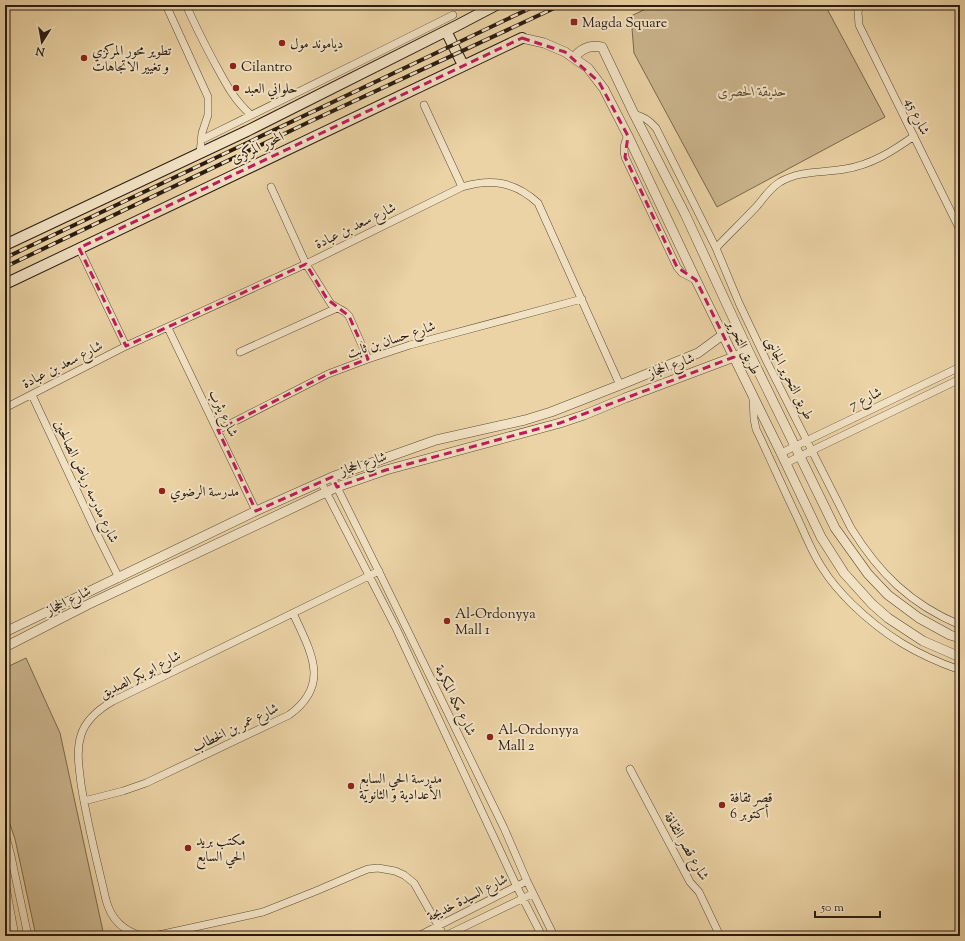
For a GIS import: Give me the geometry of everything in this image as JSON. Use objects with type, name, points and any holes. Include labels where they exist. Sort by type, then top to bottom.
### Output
[{"type":"main road","name":"المحور المركزى","points":[[5,245],[125,187],[200,153],[496,5]]},
{"type":"main road","points":[[446,31],[463,65]]},
{"type":"main road","name":"المحور المركزى","points":[[5,283],[522,38]]},
{"type":"street","points":[[166,5],[208,97],[208,115],[201,140],[200,153]]},
{"type":"street","points":[[186,5],[230,93],[251,115]]},
{"type":"street","name":"شارع 45","points":[[859,9],[859,25],[960,229]]},
{"type":"street","points":[[201,140],[453,15]]},
{"type":"street","name":"طريق التحرير","points":[[522,38],[544,42],[565,52],[588,68],[599,82],[628,136],[821,537],[844,572],[857,589],[888,618],[923,641],[960,657]]},
{"type":"street","name":"طريق التحرير","points":[[574,58],[580,51],[588,47],[602,46],[634,114],[685,214],[736,325],[835,528],[868,574],[888,595],[919,618],[950,635],[960,638]]},
{"type":"street","points":[[424,105],[462,187]]},
{"type":"street","name":"طريق التحرير الجانبى","points":[[634,114],[650,121],[656,128],[716,248],[739,303],[767,362],[851,528],[865,550],[882,571],[902,590],[923,606],[960,625]]},
{"type":"street","points":[[716,248],[757,206],[767,192],[780,182],[796,175],[846,169],[868,163],[892,151],[914,136]]},
{"type":"street","name":"شارع سعد بن عبادة","points":[[5,408],[126,346],[306,264],[462,187],[485,182],[497,182],[508,185],[530,195],[538,203],[620,385]]},
{"type":"street","points":[[271,187],[306,264],[331,304],[349,316],[368,359]]},
{"type":"street","points":[[79,248],[126,346]]},
{"type":"street","name":"شارع حسان بن ثابت","points":[[218,430],[328,374],[368,359],[410,345],[582,299]]},
{"type":"street","points":[[240,352],[336,308]]},
{"type":"street","name":"شارع الحجاز","points":[[5,632],[256,511],[332,477],[436,440],[524,420],[551,412],[698,353],[736,325]]},
{"type":"street","name":"شارع يثرب","points":[[168,328],[256,511]]},
{"type":"street","name":"شارع الحجاز","points":[[5,647],[87,605],[337,487],[399,466],[584,415],[734,357],[748,350]]},
{"type":"street","name":"شارع 7","points":[[781,453],[960,367]]},
{"type":"street","name":"شارع 7","points":[[786,463],[960,379]]},
{"type":"street","name":"شارع مدرسه رياض الصالحين","points":[[32,395],[119,578]]},
{"type":"street","points":[[753,397],[756,429],[822,569],[835,587],[870,621],[892,637],[927,657],[960,670]]},
{"type":"street","points":[[5,463],[5,472]]},
{"type":"street","name":"شارع مكه المكرمة","points":[[332,477],[504,828],[532,894],[554,936]]},
{"type":"street","name":"شارع مكه المكرمة","points":[[321,482],[400,637],[517,887],[542,936]]},
{"type":"street","name":"شارع ابو بكر الصديق","points":[[142,936],[133,934],[124,929],[116,922],[111,913],[93,847],[84,802],[78,752],[79,743],[85,726],[97,711],[113,701],[379,571]]},
{"type":"street","name":"شارع عمر بن الخطاب","points":[[84,802],[146,783],[289,715],[299,708],[308,696],[314,681],[314,666],[310,652],[293,613]]},
{"type":"street","name":"شارع قصر الثقافة","points":[[630,769],[690,882],[699,892],[720,936]]},
{"type":"street","points":[[5,833],[28,936]]},
{"type":"street","points":[[154,936],[263,912],[316,891],[358,872],[378,868],[396,871],[414,883],[445,936]]},
{"type":"street","points":[[5,882],[15,936]]},
{"type":"street","name":"شارع السيدة خديجة","points":[[418,936],[527,882]]},
{"type":"street","name":"شارع السيدة خديجة","points":[[445,936],[532,894]]},
{"type":"highlighted area","points":[[522,38],[565,52],[599,82],[628,136],[625,157],[677,267],[696,280],[734,357],[560,423],[386,470],[337,487],[332,477],[256,511],[218,430],[328,374],[368,359],[349,316],[327,299],[306,264],[126,346],[79,248]]},
{"type":"green space","name":"حديقة الحصرى","points":[[654,5],[825,5],[885,117],[717,207],[634,53],[631,16]]},
{"type":"green space","points":[[26,658],[60,733],[104,936],[36,936],[15,839],[5,810],[5,668]]},
{"type":"railway","points":[[5,258],[537,5]]},
{"type":"railway","points":[[5,267],[309,122],[561,5]]},
{"type":"place","name":"Magda Square","points":[[574,22]]},
{"type":"place","name":"دياموند مول","points":[[282,43]]},
{"type":"place","name":"تطوير محور المركزي و تغيير الاتجاهات","points":[[84,58]]},
{"type":"place","name":"Cilantro","points":[[233,66]]},
{"type":"place","name":"حلواني العبد","points":[[236,88]]},
{"type":"place","name":"مدرسة الرضوي","points":[[162,491]]},
{"type":"place","name":"Al-Ordonyya Mall 1","points":[[447,621]]},
{"type":"place","name":"Al-Ordonyya Mall 2","points":[[490,737]]},
{"type":"place","name":"مدرسة الحي السابع الأعدادية و الثانوية","points":[[351,786]]},
{"type":"place","name":"قصر ثقافة 6 أكتوبر","points":[[722,805]]},
{"type":"place","name":"مكتب بريد الحي السابع","points":[[188,848]]}]
